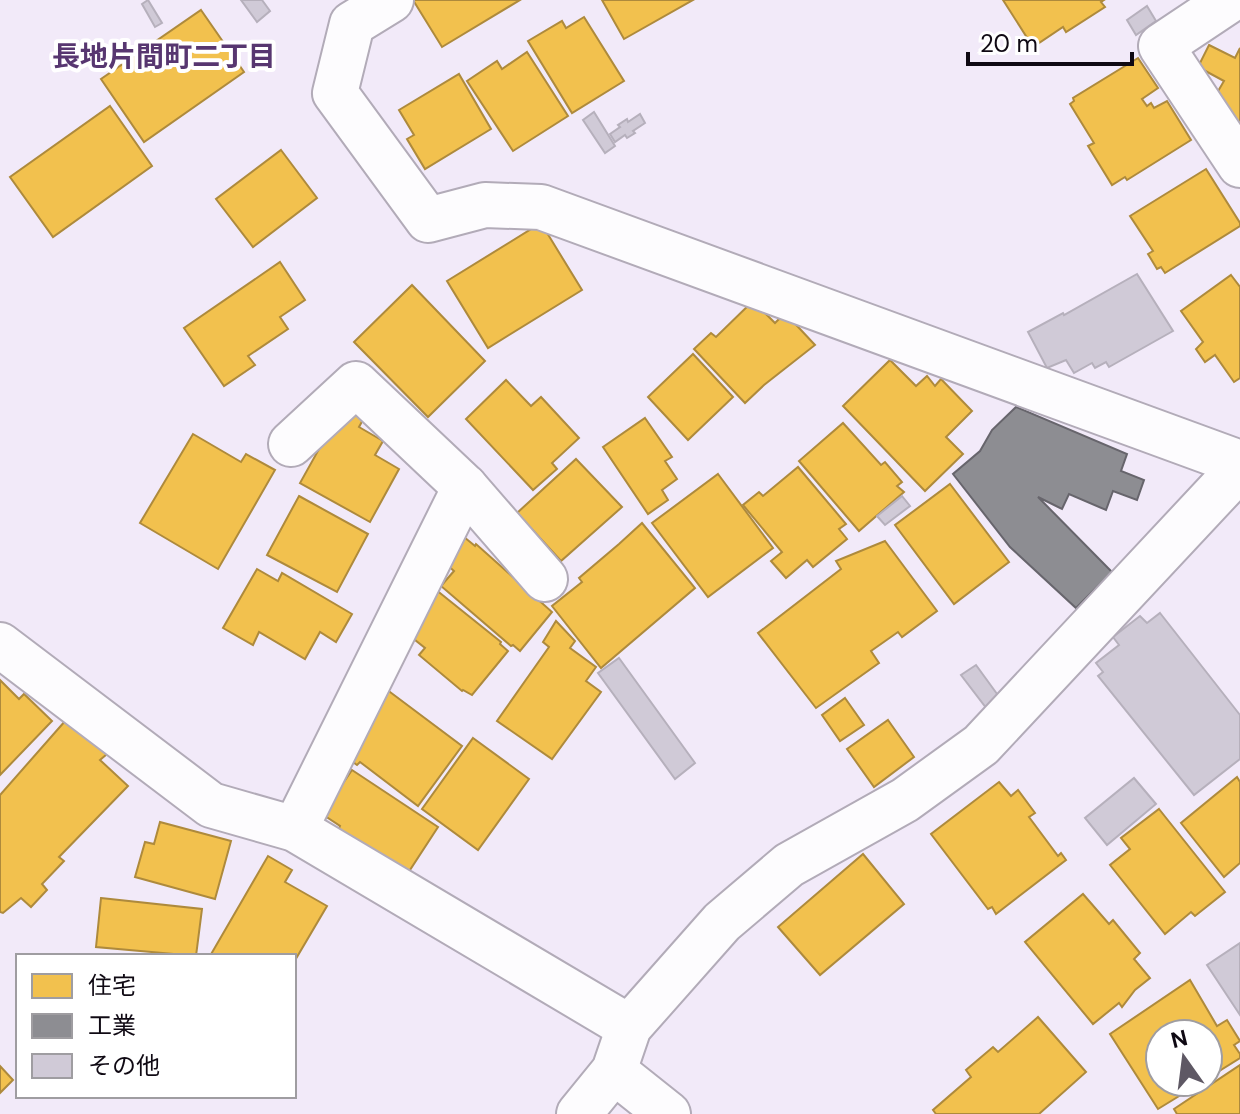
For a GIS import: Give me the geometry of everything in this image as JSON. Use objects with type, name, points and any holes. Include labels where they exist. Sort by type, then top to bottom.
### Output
[{"type":"street","points":[[391,0],[352,24],[335,93],[428,220],[485,205],[541,207],[1240,466],[981,745],[905,800],[789,865],[722,922],[629,1027],[614,1071],[579,1114]]},
{"type":"street","points":[[1230,0],[1161,46],[1240,165]]},
{"type":"street","points":[[291,444],[356,384],[465,487],[545,579]]},
{"type":"street","points":[[295,829],[465,487]]},
{"type":"street","points":[[0,645],[211,805],[295,829],[629,1027]]},
{"type":"street","points":[[614,1071],[668,1114]]},
{"type":"building: 住宅","points":[[413,0],[520,0],[442,47]]},
{"type":"building: 住宅","points":[[602,0],[693,0],[624,39]]},
{"type":"building: 住宅","points":[[1003,0],[1104,0],[1101,2],[1105,7],[1066,32],[1063,27],[1033,47]]},
{"type":"building: 住宅","points":[[201,10],[244,72],[144,142],[101,79]]},
{"type":"building: 住宅","points":[[584,17],[624,81],[572,113],[528,41],[562,21],[566,28]]},
{"type":"building: 住宅","points":[[1209,45],[1235,58],[1240,48],[1240,129],[1217,93],[1224,81],[1198,67]]},
{"type":"building: 住宅","points":[[527,52],[568,116],[513,151],[467,81],[497,61],[502,69]]},
{"type":"building: 住宅","points":[[1138,58],[1158,88],[1142,99],[1147,106],[1151,103],[1154,108],[1167,101],[1191,140],[1127,180],[1125,177],[1112,185],[1088,146],[1094,143],[1070,104],[1073,98]]},
{"type":"building: 住宅","points":[[459,74],[491,129],[425,169],[407,139],[414,135],[399,110]]},
{"type":"building: 住宅","points":[[110,106],[152,166],[53,237],[10,177]]},
{"type":"building: 住宅","points":[[281,150],[317,198],[253,247],[216,199]]},
{"type":"building: 住宅","points":[[1206,169],[1240,226],[1165,273],[1161,267],[1157,269],[1148,254],[1153,251],[1130,216]]},
{"type":"building: 住宅","points":[[541,223],[582,290],[488,348],[447,281]]},
{"type":"building: 住宅","points":[[280,262],[305,300],[280,317],[288,329],[248,356],[255,365],[224,386],[184,328]]},
{"type":"building: 住宅","points":[[1231,275],[1240,287],[1240,378],[1234,382],[1215,355],[1205,362],[1196,349],[1203,342],[1181,311]]},
{"type":"building: 住宅","points":[[412,285],[485,361],[428,417],[354,342]]},
{"type":"building: 住宅","points":[[753,301],[775,323],[785,313],[815,345],[745,403],[694,349],[711,333],[716,337]]},
{"type":"building: 住宅","points":[[693,354],[733,397],[688,440],[648,397]]},
{"type":"building: 住宅","points":[[890,360],[916,386],[927,376],[935,386],[941,379],[972,411],[946,437],[963,454],[925,491],[843,406]]},
{"type":"building: 住宅","points":[[506,380],[531,406],[541,397],[579,438],[552,463],[557,469],[533,490],[466,419]]},
{"type":"building: 住宅","points":[[343,406],[364,418],[359,427],[383,441],[375,455],[399,469],[370,522],[300,483]]},
{"type":"building: 住宅","points":[[645,418],[672,457],[665,461],[677,479],[662,490],[668,500],[648,514],[603,447]]},
{"type":"building: 住宅","points":[[843,423],[881,465],[885,462],[902,482],[897,486],[904,492],[859,531],[799,461]]},
{"type":"building: 住宅","points":[[193,434],[241,462],[246,454],[275,470],[218,569],[140,523]]},
{"type":"building: 住宅","points":[[576,459],[622,507],[561,561],[517,513]]},
{"type":"building: 住宅","points":[[798,467],[846,524],[839,529],[847,539],[813,567],[807,560],[786,578],[771,561],[782,552],[743,505],[759,492],[763,496]]},
{"type":"building: 住宅","points":[[718,474],[773,548],[708,597],[652,523]]},
{"type":"building: 住宅","points":[[950,484],[1009,562],[954,604],[895,525]]},
{"type":"building: 住宅","points":[[299,496],[368,534],[337,592],[267,555]]},
{"type":"building: 住宅","points":[[642,523],[695,588],[601,668],[552,606],[582,582],[579,578]]},
{"type":"building: 住宅","points":[[464,537],[476,544],[552,612],[520,651],[441,586],[454,571],[443,561]]},
{"type":"building: 住宅","points":[[885,541],[937,611],[902,637],[898,632],[871,651],[879,663],[816,708],[758,633],[841,569],[836,561]]},
{"type":"building: 住宅","points":[[257,569],[278,581],[282,573],[352,614],[336,642],[320,632],[305,659],[259,632],[253,645],[223,628]]},
{"type":"building: 住宅","points":[[430,585],[508,651],[472,695],[462,691],[419,655],[425,648],[405,632]]},
{"type":"building: 住宅","points":[[556,621],[575,641],[570,648],[596,667],[586,681],[601,692],[552,759],[497,721],[549,647],[543,642]]},
{"type":"building: 住宅","points":[[0,680],[19,699],[24,694],[52,721],[0,775]]},
{"type":"building: 住宅","points":[[386,689],[462,746],[418,806],[360,762],[357,765],[342,754]]},
{"type":"building: 住宅","points":[[845,698],[864,725],[840,741],[822,715]]},
{"type":"building: 住宅","points":[[66,720],[107,754],[100,760],[128,786],[59,857],[64,861],[42,884],[47,890],[31,907],[21,898],[3,913],[0,912],[0,795]]},
{"type":"building: 住宅","points":[[888,720],[914,757],[874,787],[847,749]]},
{"type":"building: 住宅","points":[[473,738],[529,779],[478,850],[422,809]]},
{"type":"building: 住宅","points":[[352,770],[438,827],[406,876],[338,831],[340,826],[322,814]]},
{"type":"building: 住宅","points":[[1237,777],[1240,782],[1240,863],[1224,877],[1181,823]]},
{"type":"building: 住宅","points":[[999,782],[1011,796],[1018,790],[1035,813],[1029,817],[1058,856],[1061,853],[1066,860],[996,914],[992,907],[988,909],[931,834]]},
{"type":"building: 住宅","points":[[1159,809],[1225,892],[1195,916],[1191,912],[1165,934],[1110,865],[1130,849],[1121,838]]},
{"type":"building: 住宅","points":[[160,822],[231,841],[215,899],[135,877],[145,842],[154,844]]},
{"type":"building: 住宅","points":[[863,854],[904,904],[820,975],[778,927]]},
{"type":"building: 住宅","points":[[268,856],[292,870],[285,882],[327,906],[296,959],[296,954],[211,954]]},
{"type":"building: 住宅","points":[[1083,894],[1109,924],[1113,920],[1140,953],[1134,959],[1150,978],[1135,990],[1122,1007],[1119,1003],[1093,1024],[1025,942]]},
{"type":"building: 住宅","points":[[101,898],[202,909],[196,954],[96,947]]},
{"type":"building: 住宅","points":[[1190,980],[1212,1018],[1144,1018],[1144,1087],[1110,1034]]},
{"type":"building: 住宅","points":[[1038,1017],[1086,1072],[1039,1114],[936,1114],[933,1110],[971,1077],[966,1070],[993,1047],[998,1052]]},
{"type":"building: 住宅","points":[[1227,1020],[1240,1041],[1234,1045],[1240,1058],[1224,1068],[1224,1022]]},
{"type":"building: 住宅","points":[[1240,1065],[1240,1114],[1177,1114],[1174,1109],[1190,1098],[1224,1098],[1224,1076]]},
{"type":"building: 住宅","points":[[0,1066],[13,1080],[0,1093]]},
{"type":"building: 住宅","points":[[1151,1098],[1176,1098],[1158,1109]]},
{"type":"building: 工業","points":[[1016,407],[1127,454],[1121,471],[1144,480],[1137,500],[1113,491],[1106,510],[1069,494],[1062,509],[1038,497],[1112,572],[1076,608],[1010,547],[953,474],[980,451],[992,430]]},
{"type":"building: その他","points":[[148,0],[162,23],[155,27],[142,4]]},
{"type":"building: その他","points":[[241,0],[262,0],[270,11],[257,22]]},
{"type":"building: その他","points":[[1147,6],[1156,21],[1136,35],[1127,20]]},
{"type":"building: その他","points":[[594,112],[615,146],[605,153],[583,120]]},
{"type":"building: その他","points":[[640,114],[645,123],[633,131],[635,133],[615,142],[610,134],[620,127],[618,125]]},
{"type":"building: その他","points":[[1137,274],[1173,331],[1109,367],[1106,362],[1095,368],[1092,363],[1074,373],[1066,360],[1047,368],[1028,332]]},
{"type":"building: その他","points":[[902,496],[910,506],[885,525],[877,516]]},
{"type":"building: その他","points":[[1160,613],[1240,715],[1240,759],[1194,795],[1098,676],[1103,672],[1096,663],[1119,645],[1113,637],[1140,616],[1147,623]]},
{"type":"building: その他","points":[[619,658],[695,763],[675,779],[598,673]]},
{"type":"building: その他","points":[[976,665],[1000,698],[987,709],[961,675]]},
{"type":"building: その他","points":[[1134,778],[1156,804],[1107,845],[1085,818]]},
{"type":"building: その他","points":[[1240,943],[1240,1015],[1207,965]]},
{"type":"district","name":"長地片間町二丁目","points":[[164,56]]}]
